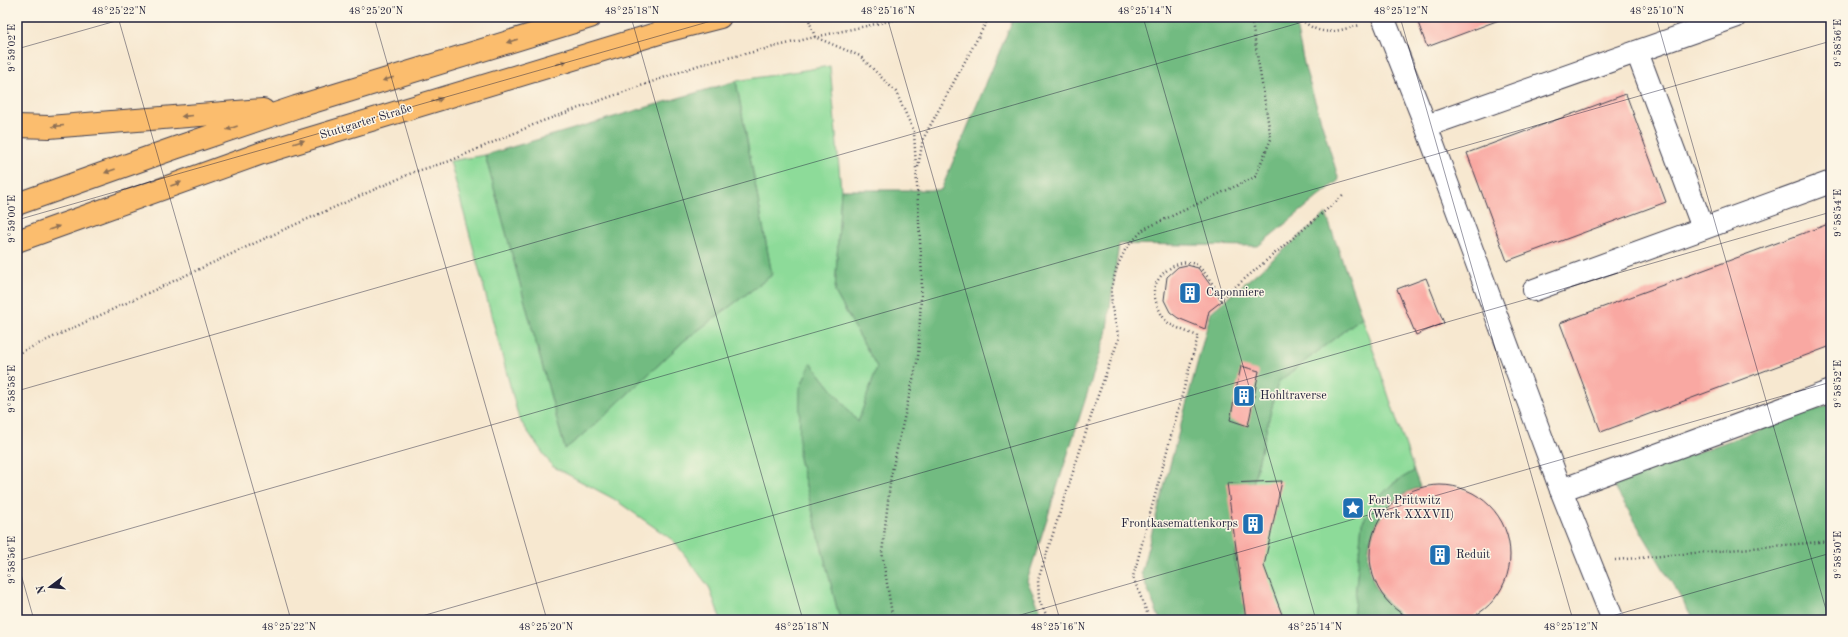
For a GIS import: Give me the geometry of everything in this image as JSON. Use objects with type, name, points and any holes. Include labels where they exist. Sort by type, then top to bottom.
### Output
[{"type":"main road","points":[[17,204],[296,107],[590,17]]},
{"type":"main road","name":"Stuttgarter Straße","points":[[17,241],[262,153],[669,30],[720,17]]},
{"type":"main road","points":[[17,126],[49,127],[296,107]]},
{"type":"lane","points":[[1426,126],[1735,17]]},
{"type":"lane","points":[[1384,18],[1426,126],[1561,490],[1613,620]]},
{"type":"lane","points":[[1637,52],[1703,228]]},
{"type":"lane","points":[[1534,290],[1831,182]]},
{"type":"lane","points":[[1561,490],[1831,391]]},
{"type":"path","points":[[808,17],[815,37],[860,56],[896,92],[914,132],[918,172],[922,277],[918,358],[891,475],[882,553],[893,620]]},
{"type":"path","points":[[17,354],[283,230],[414,172],[450,160],[540,122],[699,65],[815,37],[908,17]]},
{"type":"path","points":[[918,172],[923,140],[989,17]]},
{"type":"path","points":[[1049,620],[1039,600],[1038,580],[1097,398],[1119,338],[1112,308],[1111,289],[1117,268],[1126,248],[1144,229],[1255,177],[1271,139],[1251,17]]},
{"type":"path","points":[[1298,17],[1309,27],[1326,33],[1384,18]]},
{"type":"path","points":[[1150,620],[1132,577],[1198,336],[1167,322],[1158,307],[1154,291],[1161,276],[1175,265],[1187,262],[1198,266],[1222,298],[1344,195]]},
{"type":"path","points":[[1590,562],[1831,541]]},
{"type":"green space","points":[[1014,17],[1294,17],[1305,68],[1339,180],[1258,246],[1119,244],[1106,335],[1027,581],[1045,620],[840,620],[799,458],[800,388],[811,363],[858,422],[877,367],[835,292],[841,190],[941,190]]},
{"type":"green space","points":[[830,66],[841,190],[835,292],[877,367],[858,423],[812,364],[799,458],[840,620],[721,620],[709,587],[674,541],[614,499],[552,466],[519,419],[450,161],[485,155],[565,449],[589,430],[685,340],[772,275],[736,81]]},
{"type":"green space","points":[[736,81],[772,275],[685,340],[589,430],[565,449],[485,155]]},
{"type":"green space","points":[[1326,214],[1362,317],[1278,382],[1234,561],[1257,620],[1160,620],[1141,573],[1211,312]]},
{"type":"green space","points":[[1362,317],[1414,471],[1392,484],[1362,523],[1353,620],[1257,620],[1234,561],[1278,382]]},
{"type":"green space","points":[[1831,404],[1831,620],[1694,620],[1612,483]]},
{"type":"green space","points":[[1414,471],[1420,487],[1400,496],[1388,509],[1377,524],[1371,539],[1369,554],[1370,569],[1374,583],[1382,597],[1393,609],[1407,620],[1353,620],[1362,523],[1374,503],[1392,484]]},
{"type":"building","points":[[1416,17],[1507,17],[1427,47]]},
{"type":"building","points":[[1626,94],[1666,202],[1507,261],[1467,153]]},
{"type":"building","points":[[1831,223],[1831,346],[1601,432],[1560,323]]},
{"type":"building","name":"Caponniere","points":[[1187,265],[1198,268],[1222,301],[1209,311],[1205,329],[1178,318],[1170,312],[1164,300],[1167,277],[1178,267]]},
{"type":"building","points":[[1426,278],[1444,323],[1416,335],[1397,289]]},
{"type":"building","name":"Hohltraverse","points":[[1241,366],[1259,371],[1248,426],[1230,420]]},
{"type":"building","name":"Frontkasemattenkorps","points":[[1282,481],[1264,566],[1284,620],[1246,620],[1227,483]]},
{"type":"building","name":"Reduit","points":[[1447,485],[1467,490],[1490,505],[1505,528],[1509,541],[1509,569],[1505,582],[1490,605],[1467,620],[1454,624],[1433,625],[1413,620],[1390,605],[1375,582],[1371,569],[1370,548],[1375,528],[1390,505],[1413,490],[1426,486]]},
{"type":"place","name":"Caponniere","points":[[1190,293]]},
{"type":"place","name":"Hohltraverse","points":[[1244,396]]},
{"type":"place","name":"Fort Prittwitz (Werk XXXVII)","points":[[1353,508]]},
{"type":"place","name":"Frontkasemattenkorps","points":[[1253,524]]},
{"type":"place","name":"Reduit","points":[[1440,555]]}]
